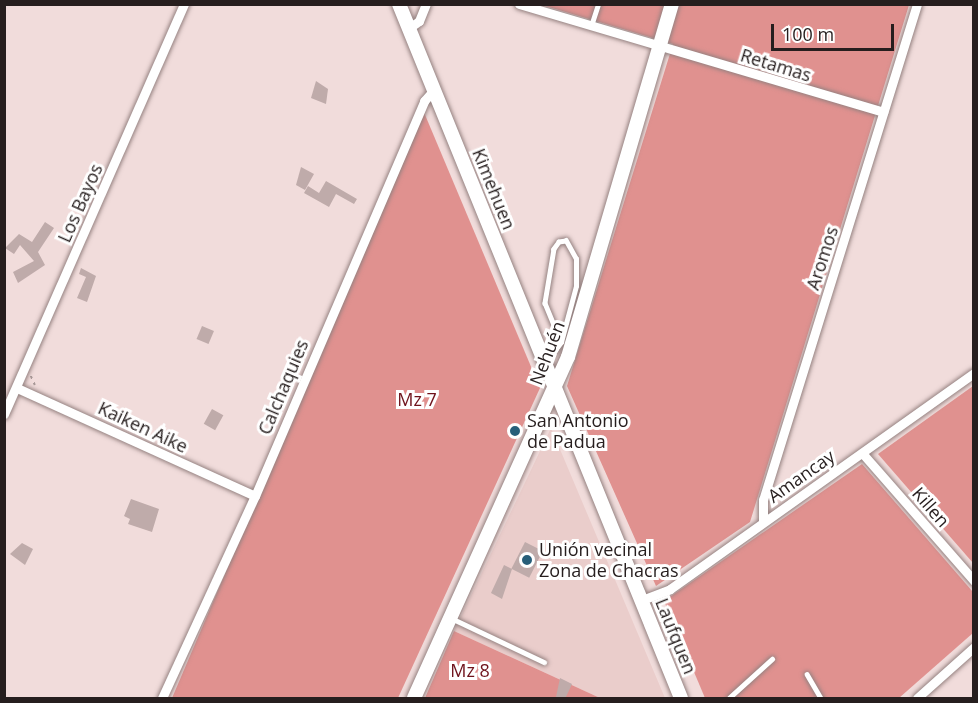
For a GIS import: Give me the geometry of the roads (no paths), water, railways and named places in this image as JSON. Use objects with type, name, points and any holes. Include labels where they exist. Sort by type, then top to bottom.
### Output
[{"type":"street","name":"Los Bayos","points":[[4,414],[184,4]]},
{"type":"street","name":"Kimehuen","points":[[399,4],[555,388]]},
{"type":"street","points":[[409,28],[419,21],[426,4]]},
{"type":"street","name":"Retamas","points":[[519,4],[659,48],[884,112]]},
{"type":"street","name":"Nehuén","points":[[414,699],[568,357],[672,4]]},
{"type":"street","name":"Aromos","points":[[763,522],[763,500],[917,4]]},
{"type":"street","name":"Calchaquies","points":[[162,699],[255,496],[424,101],[434,90]]},
{"type":"street","name":"Amancay","points":[[642,600],[670,589],[974,373]]},
{"type":"street","name":"Kaiken Aike","points":[[17,388],[255,496]]},
{"type":"street","name":"Laufquen","points":[[555,388],[681,699]]},
{"type":"street","name":"Killen","points":[[863,454],[974,581]]},
{"type":"street","points":[[917,699],[974,647]]},
{"type":"lane","points":[[591,26],[598,4]]},
{"type":"lane","points":[[545,363],[561,342],[577,268],[574,250],[566,241],[559,242],[554,249],[545,303],[561,342]]},
{"type":"lane","points":[[450,617],[544,662]]},
{"type":"lane","points":[[729,699],[772,659]]},
{"type":"lane","points":[[807,674],[821,699]]},
{"type":"place","name":"San Antonio de Padua","points":[[515,431]]},
{"type":"place","name":"Unión vecinal Zona de Chacras","points":[[527,560]]},
{"type":"park label","name":"Mz 7","points":[[417,399]]},
{"type":"park label","name":"Mz 8","points":[[470,670]]}]
